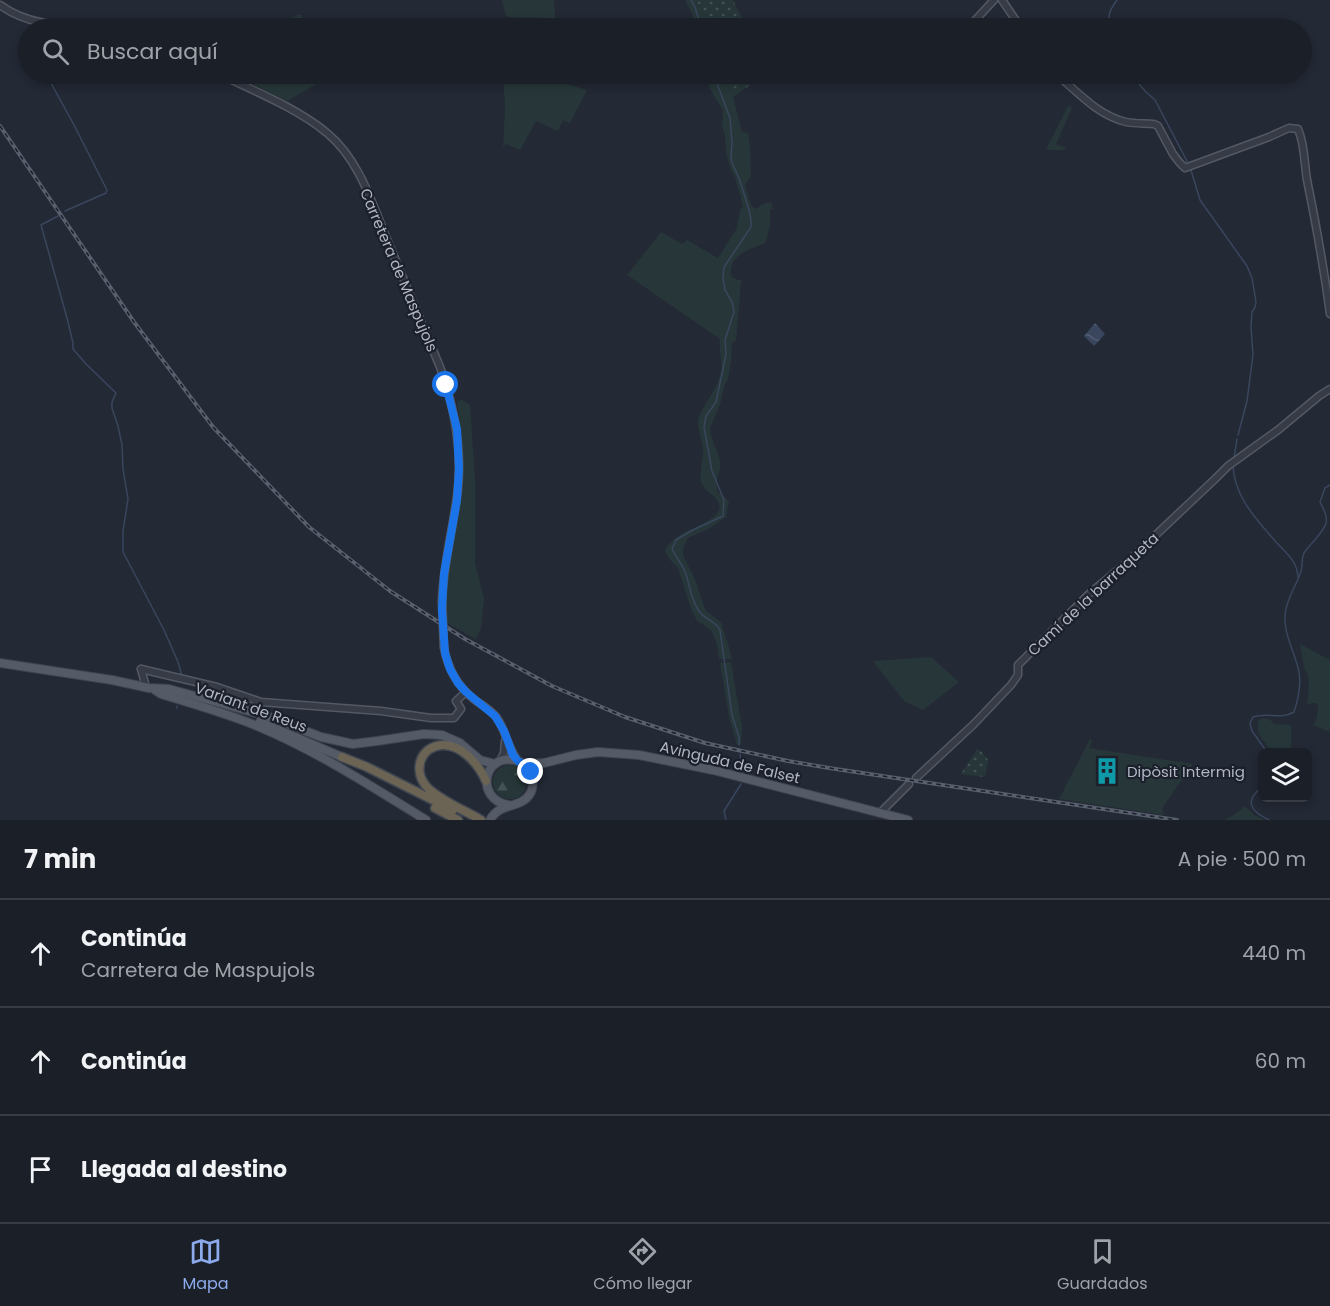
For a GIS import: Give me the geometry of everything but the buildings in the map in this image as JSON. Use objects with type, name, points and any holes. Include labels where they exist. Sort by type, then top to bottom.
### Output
[{"type":"highway","points":[[470,817],[435,795],[427,787],[419,774],[419,762],[429,749],[440,745],[451,746],[475,763],[482,771],[486,781]]},
{"type":"highway","points":[[342,757],[368,767],[470,817],[481,820]]},
{"type":"highway","points":[[342,757],[458,820]]},
{"type":"main road","points":[[0,663],[150,688],[169,689],[267,716],[321,737],[353,744],[424,734],[442,735],[459,743],[480,760],[498,762],[509,759],[521,763],[531,772],[532,790],[527,798],[518,804],[501,808],[488,820]]},
{"type":"main road","points":[[150,688],[256,725],[288,740],[339,766],[426,820]]},
{"type":"main road","name":"Variant de Reus","points":[[150,688],[219,707],[342,757]]},
{"type":"main road","name":"Avinguda de Falset","points":[[521,763],[544,763],[576,755],[598,753],[639,755],[713,770],[908,820]]},
{"type":"main road","points":[[498,762],[489,771],[486,781],[487,788],[497,802],[508,806]]},
{"type":"main road","points":[[532,777],[544,763]]},
{"type":"main road","points":[[488,820],[491,796]]},
{"type":"street","points":[[977,18],[994,0]]},
{"type":"street","points":[[1002,0],[1014,18]]},
{"type":"street","points":[[0,5],[27,18]]},
{"type":"street","name":"Carretera de Maspujols","points":[[239,84],[299,114],[328,134],[343,149],[354,165],[378,218],[440,367],[451,399],[459,447],[458,486],[444,574],[442,602],[444,648],[450,669],[456,679],[466,692],[498,720],[513,755],[521,763]]},
{"type":"street","points":[[1067,84],[1103,113],[1125,122],[1158,126],[1173,154],[1185,168],[1289,128],[1298,129],[1302,139],[1330,314]]},
{"type":"street","name":"Camí de la barraqueta","points":[[916,778],[1011,685],[1018,675],[1018,665],[1089,594],[1125,564],[1227,466],[1330,389]]},
{"type":"street","points":[[150,688],[141,669],[217,687],[261,702],[381,711],[432,718],[454,718],[461,709],[456,700],[466,692]]},
{"type":"street","points":[[498,762],[505,748],[504,731]]},
{"type":"street","points":[[880,813],[909,784]]},
{"type":"green space","points":[[502,0],[554,0],[555,18],[509,17],[506,15]]},
{"type":"green space","points":[[685,0],[697,0],[705,18],[693,18]]},
{"type":"green space","points":[[697,0],[733,0],[742,18],[705,18]]},
{"type":"green space","points":[[300,14],[303,18],[291,18]]},
{"type":"green space","points":[[252,84],[317,84],[287,101]]},
{"type":"green space","points":[[504,84],[568,84],[587,90],[570,123],[563,120],[558,131],[536,121],[520,150],[506,144],[503,147]]},
{"type":"green space","points":[[709,84],[726,84],[733,97],[742,132],[748,133],[751,176],[745,185],[751,205],[756,209],[771,202],[773,209],[770,210],[770,226],[765,243],[741,254],[736,258],[731,269],[731,277],[742,281],[736,340],[732,343],[728,379],[710,428],[720,460],[717,491],[729,501],[726,517],[710,528],[688,538],[683,555],[694,577],[706,611],[721,622],[731,659],[719,659],[717,644],[711,630],[697,621],[678,568],[665,551],[677,537],[709,520],[719,510],[716,498],[705,489],[701,481],[703,449],[698,424],[701,412],[720,376],[720,339],[627,275],[661,232],[682,244],[687,240],[718,258],[737,228],[743,206],[726,153],[722,126],[723,111]]},
{"type":"green space","points":[[726,84],[752,84],[733,97]]},
{"type":"green space","points":[[1068,106],[1072,108],[1056,144],[1066,148],[1065,150],[1046,150]]},
{"type":"green space","points":[[462,400],[470,405],[475,479],[475,563],[484,599],[481,628],[476,639],[447,623],[448,572],[463,480],[462,440],[457,401]]},
{"type":"green space","points":[[1300,644],[1330,660],[1330,732],[1313,725],[1317,718],[1318,705],[1307,704],[1308,675],[1304,668]]},
{"type":"green space","points":[[931,657],[959,682],[923,710],[904,701],[873,661]]},
{"type":"green space","points":[[731,662],[742,727],[741,745],[737,745],[729,717],[720,663]]},
{"type":"green space","points":[[1263,718],[1275,724],[1291,725],[1291,748],[1269,748],[1258,729],[1259,720]]},
{"type":"green space","points":[[1090,739],[1092,741],[1089,748],[1193,764],[1164,805],[1162,809],[1164,815],[1059,799]]},
{"type":"green space","points":[[977,749],[988,760],[985,777],[961,774]]},
{"type":"green space","points":[[510,765],[522,770],[527,782],[522,794],[510,799],[498,794],[493,782],[498,770]]},
{"type":"green space","points":[[1245,806],[1254,815],[1265,820],[1224,820],[1234,815]]},
{"type":"water","points":[[1095,323],[1105,334],[1094,346],[1084,336]]},
{"type":"waterway","points":[[691,0],[698,18]]},
{"type":"waterway","points":[[1109,18],[1112,7],[1117,0]]},
{"type":"waterway","points":[[51,84],[107,190],[106,193],[65,211]]},
{"type":"waterway","points":[[718,84],[730,118],[732,163],[739,178],[751,220],[751,227],[724,267],[725,290],[732,302],[734,312],[725,340],[726,354],[716,402],[706,416],[704,427],[712,471],[724,500],[723,516],[676,540],[672,549],[685,571],[696,607],[720,630],[732,715],[739,737],[739,745]]},
{"type":"waterway","points":[[1139,84],[1155,100],[1189,165]]},
{"type":"waterway","points":[[1191,170],[1200,200],[1247,266],[1252,278],[1256,302],[1252,312],[1251,327],[1253,355],[1247,401],[1238,435]]},
{"type":"waterway","points":[[58,216],[41,225],[67,318],[73,349],[116,393],[112,408],[122,445],[128,499],[123,531],[123,552],[164,630],[182,676]]},
{"type":"waterway","points":[[1234,458],[1237,439]]},
{"type":"waterway","points":[[1233,465],[1234,477],[1242,498],[1254,516],[1291,558],[1296,566],[1298,577]]},
{"type":"waterway","points":[[1264,748],[1252,731],[1250,723],[1253,717],[1294,712],[1300,677],[1285,625],[1286,609],[1301,571],[1304,553],[1325,527],[1326,515],[1320,502],[1325,488],[1330,485]]},
{"type":"waterway","points":[[740,754],[743,773]]},
{"type":"waterway","points":[[726,820],[724,811],[741,784]]},
{"type":"waterway","points":[[1258,790],[1251,801],[1252,805],[1257,813],[1269,820]]},
{"type":"railway","points":[[0,126],[134,322],[213,427],[309,527],[390,591],[465,639],[552,686],[625,717],[705,743],[829,768],[1177,820]]},
{"type":"place","name":"Dipòsit Intermig","points":[[1107,771]]},
{"type":"route","points":[[446,385],[455,415],[459,469],[457,500],[442,592],[445,653],[458,683],[495,716],[504,731],[513,755],[531,772]]}]
